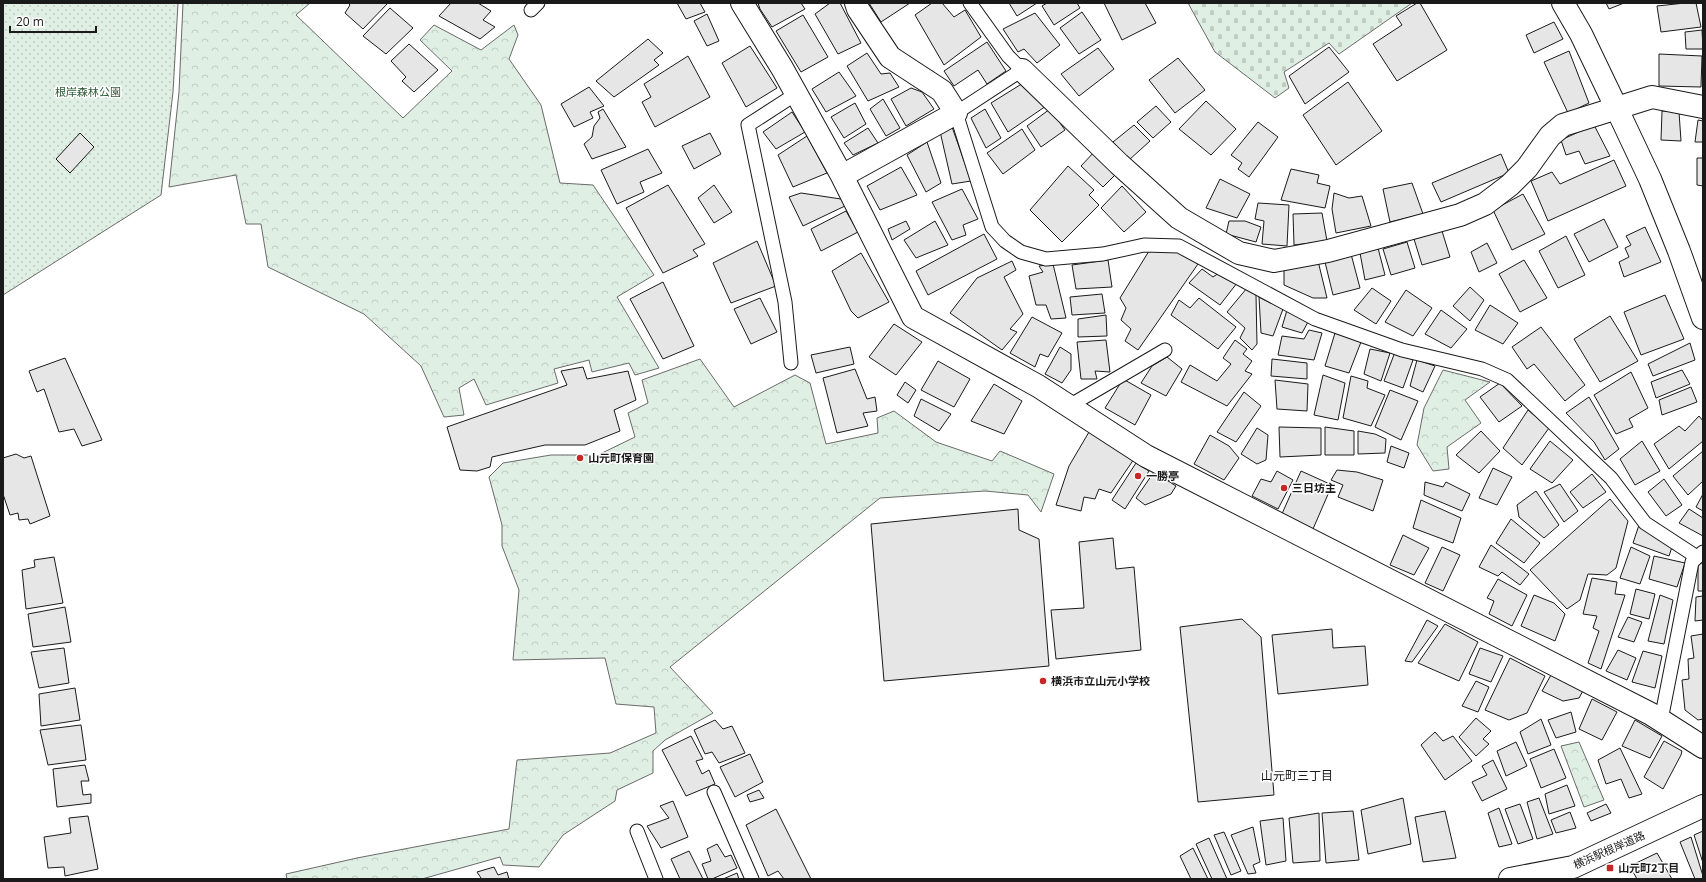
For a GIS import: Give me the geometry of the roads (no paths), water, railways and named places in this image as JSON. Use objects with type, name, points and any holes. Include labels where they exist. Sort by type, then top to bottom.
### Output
[{"type":"street","points":[[742,3],[796,94],[842,176],[913,317],[1038,386],[1146,456],[1651,714],[1703,747]]},
{"type":"street","points":[[842,176],[956,112],[942,91],[890,57],[858,9],[856,3]]},
{"type":"street","points":[[1563,3],[1581,34],[1650,179],[1679,251],[1703,318]]},
{"type":"street","points":[[1022,70],[1119,164],[1179,218],[1239,253],[1274,261],[1328,251],[1460,215],[1479,206],[1510,185],[1527,168],[1550,136],[1564,124],[1652,97],[1703,106]]},
{"type":"street","name":"横浜駅根岸道路","points":[[1510,879],[1573,867],[1703,806]]},
{"type":"lane","points":[[970,3],[1008,56],[1022,70],[956,112],[992,227],[1005,241],[1021,252],[1046,259],[1103,254],[1144,245],[1179,246],[1315,319],[1402,350],[1482,369],[1507,380],[1611,478],[1645,523],[1700,555],[1692,562],[1661,720]]},
{"type":"lane","points":[[791,363],[785,302],[748,124],[796,94]]},
{"type":"lane","points":[[1069,406],[1165,350]]},
{"type":"lane","points":[[714,792],[752,879]]},
{"type":"lane","points":[[637,831],[656,879]]},
{"type":"place","name":"山元町保育園","points":[[580,458]]},
{"type":"place","name":"一勝亭","points":[[1138,476]]},
{"type":"place","name":"三日坊主","points":[[1284,488]]},
{"type":"place","name":"横浜市立山元小学校","points":[[1043,681]]},
{"type":"place","name":"山元町2丁目","points":[[1610,868]]},
{"type":"district","name":"山元町三丁目","points":[[1297,776]]},
{"type":"park label","name":"根岸森林公園","points":[[88,92]]}]
